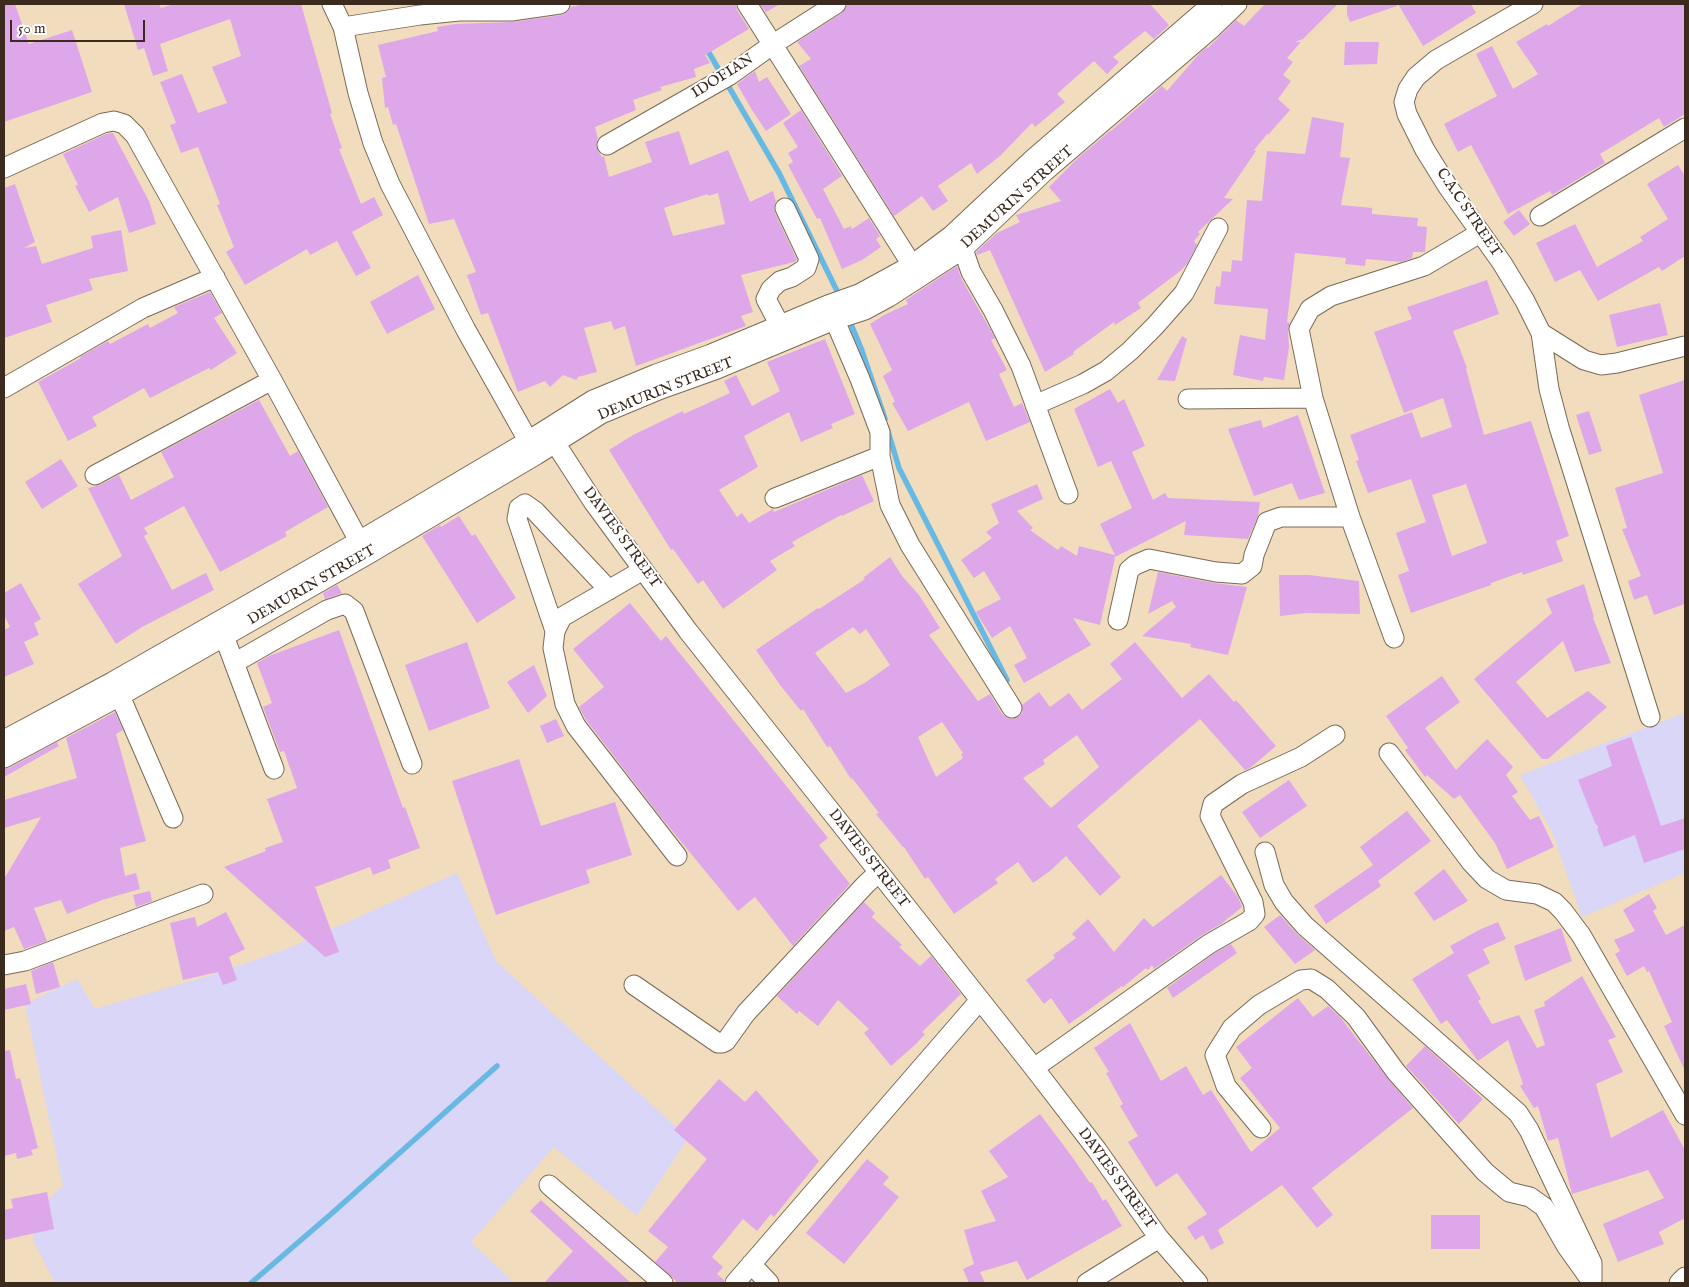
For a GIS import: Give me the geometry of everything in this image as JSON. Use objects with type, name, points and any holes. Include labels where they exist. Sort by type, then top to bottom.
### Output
[{"type":"street","points":[[332,4],[343,27],[358,92],[373,142],[390,184],[466,330],[532,448]]},
{"type":"street","points":[[343,27],[420,15],[459,11],[511,11],[560,4]]},
{"type":"street","points":[[747,4],[912,265]]},
{"type":"street","name":"IDOFIAN","points":[[607,144],[730,75],[772,45],[836,4]]},
{"type":"street","name":"DEMURIN STREET","points":[[862,302],[952,235],[1033,159],[1212,4]]},
{"type":"street","name":"DEMURIN STREET","points":[[4,758],[120,696],[367,555],[550,436],[661,389],[717,369],[784,333],[836,311],[862,302],[889,297],[963,249],[1044,172],[1238,4]]},
{"type":"street","name":"C.A.C STREET","points":[[1533,4],[1436,60],[1416,77],[1408,89],[1404,102],[1407,114],[1425,150],[1448,187],[1502,263],[1525,301],[1541,333]]},
{"type":"street","points":[[4,168],[103,124],[114,121],[124,124],[135,135],[272,380],[359,541]]},
{"type":"street","points":[[1540,216],[1685,128]]},
{"type":"street","points":[[784,333],[766,299],[771,289],[780,281],[792,277],[806,268],[809,260],[785,208]]},
{"type":"street","points":[[1035,406],[1106,371],[1130,351],[1184,293],[1218,228]]},
{"type":"street","points":[[1394,638],[1350,517],[1313,398],[1299,329],[1310,309],[1331,296],[1424,266],[1480,233]]},
{"type":"street","points":[[963,249],[971,272],[993,310],[1021,366],[1068,494]]},
{"type":"street","points":[[4,388],[143,308],[215,277]]},
{"type":"street","points":[[836,311],[880,432],[880,456],[890,505],[910,545],[1012,708]]},
{"type":"street","points":[[1541,333],[1584,360],[1601,365],[1617,363],[1685,346]]},
{"type":"street","points":[[1541,333],[1549,389],[1559,427],[1650,717]]},
{"type":"street","points":[[95,475],[272,380]]},
{"type":"street","points":[[1188,399],[1313,398]]},
{"type":"street","name":"DAVIES STREET","points":[[550,436],[594,503],[688,631],[1034,1068],[1160,1238],[1198,1283]]},
{"type":"street","name":"DEMURIN STREET","points":[[4,740],[112,682],[359,541],[532,448]]},
{"type":"street","points":[[775,498],[880,456]]},
{"type":"street","points":[[555,631],[517,519],[519,508],[524,504],[535,510],[609,590]]},
{"type":"street","points":[[1118,620],[1129,570],[1135,564],[1149,559],[1216,572],[1242,574],[1252,566],[1267,522],[1281,517],[1350,517]]},
{"type":"street","points":[[643,570],[562,618],[555,631],[553,648],[565,704],[576,726],[677,856]]},
{"type":"street","points":[[234,663],[327,610],[345,604],[354,611],[412,764]]},
{"type":"street","points":[[224,636],[274,769]]},
{"type":"street","points":[[120,696],[173,818]]},
{"type":"street","points":[[1034,1068],[1210,944],[1249,921],[1255,914],[1253,902],[1210,816],[1213,804],[1242,784],[1301,757],[1336,735]]},
{"type":"street","points":[[1389,753],[1471,862],[1487,879],[1506,890],[1537,894],[1554,902],[1563,911],[1580,935],[1685,1115]]},
{"type":"street","points":[[1265,852],[1274,885],[1284,902],[1305,926],[1518,1113],[1529,1130],[1592,1263],[1592,1283]]},
{"type":"street","points":[[634,985],[718,1043],[722,1043],[726,1041],[752,1006],[878,873]]},
{"type":"street","points":[[4,965],[25,961],[204,894]]},
{"type":"street","points":[[1261,1128],[1226,1086],[1216,1055],[1232,1028],[1259,1005],[1301,980],[1311,979],[1327,989],[1356,1017],[1396,1072],[1485,1172],[1509,1192],[1530,1197],[1544,1207],[1567,1247],[1592,1283]]},
{"type":"street","points":[[735,1283],[980,1000]]},
{"type":"street","points":[[549,1185],[663,1283]]},
{"type":"street","points":[[1087,1283],[1160,1238]]},
{"type":"street","points":[[751,1264],[769,1283]]},
{"type":"street","points":[[1679,1283],[1685,1277]]},
{"type":"shaded area","points":[[1685,713],[1685,873],[1582,917],[1552,832],[1520,775]]},
{"type":"shaded area","points":[[457,873],[496,961],[688,1138],[637,1216],[554,1147],[471,1242],[514,1283],[55,1283],[33,1240],[35,1211],[63,1186],[25,1004],[77,979],[95,1009],[211,975],[287,949]]},
{"type":"building","points":[[4,4],[15,4],[29,44],[72,30],[92,92],[4,122]]},
{"type":"building","points":[[124,4],[159,4],[161,8],[174,4],[301,4],[332,113],[330,114],[342,148],[339,149],[361,204],[374,197],[383,215],[352,232],[371,268],[356,276],[337,241],[310,255],[307,249],[245,285],[226,252],[234,247],[217,205],[220,204],[198,147],[181,153],[170,125],[176,123],[160,82],[182,74],[198,113],[227,103],[212,67],[241,56],[230,19],[160,44],[168,71],[153,76],[144,48],[138,50]]},
{"type":"building","points":[[585,4],[736,4],[737,10],[749,29],[705,55],[710,63],[694,69],[696,77],[660,87],[662,90],[633,100],[636,110],[595,127],[598,139],[596,145],[602,157],[604,156],[609,177],[652,162],[645,142],[679,131],[690,165],[728,150],[750,202],[773,191],[776,202],[774,207],[775,213],[797,260],[741,275],[753,312],[741,316],[746,326],[636,366],[625,326],[614,330],[611,321],[584,328],[597,372],[578,377],[576,380],[563,375],[550,387],[545,381],[518,392],[488,313],[481,315],[467,275],[476,272],[454,219],[429,224],[396,124],[393,125],[388,107],[385,108],[382,78],[386,77],[378,45],[438,31],[437,27],[455,24],[512,22],[562,15],[571,7]],"holes":[[[718,193],[725,224],[673,236],[664,208],[708,194],[708,196]]]},
{"type":"building","points":[[760,4],[780,4],[766,12]]},
{"type":"building","points":[[848,4],[1150,4],[1169,25],[1154,39],[1145,31],[1113,57],[1119,62],[1107,74],[1094,61],[1057,94],[1065,102],[1035,127],[1032,123],[1000,156],[977,174],[971,163],[938,186],[948,201],[933,211],[922,196],[894,216],[799,66],[811,59],[797,42],[842,13]]},
{"type":"building","points":[[1265,4],[1338,4],[1303,39],[1295,42],[1301,42],[1287,58],[1293,62],[1283,75],[1291,81],[1278,99],[1290,110],[1254,150],[1256,151],[1224,198],[1233,199],[1198,232],[1200,234],[1194,241],[1197,245],[1187,264],[1138,303],[1141,308],[1115,325],[1114,322],[1073,352],[1074,354],[1045,372],[990,250],[977,255],[976,252],[997,233],[1020,222],[1016,215],[1061,201],[1049,187],[1078,158],[1162,86],[1167,91],[1200,53],[1208,48],[1236,20],[1244,26]]},
{"type":"building","points":[[1347,4],[1397,4],[1397,6],[1350,22],[1347,14]]},
{"type":"building","points":[[1398,4],[1471,4],[1476,13],[1423,46]]},
{"type":"building","points":[[1583,4],[1685,4],[1685,114],[1664,127],[1659,118],[1600,154],[1605,163],[1552,195],[1550,191],[1508,214],[1471,145],[1458,152],[1444,124],[1497,96],[1476,54],[1492,46],[1513,89],[1538,74],[1516,42],[1547,24],[1548,26]]},
{"type":"building","points":[[1345,42],[1379,42],[1377,64],[1344,65]]},
{"type":"building","points":[[755,71],[759,82],[767,77],[791,114],[766,131],[737,84]]},
{"type":"building","points":[[801,110],[842,176],[823,189],[844,229],[851,226],[852,229],[869,218],[880,236],[876,239],[881,247],[862,260],[842,269],[820,218],[817,219],[788,165],[793,162],[788,153],[798,147],[783,123]]},
{"type":"building","points":[[1312,117],[1344,123],[1340,157],[1350,158],[1341,205],[1372,208],[1372,214],[1418,218],[1417,226],[1427,227],[1425,252],[1413,252],[1412,258],[1401,262],[1366,259],[1365,266],[1345,264],[1346,258],[1295,253],[1287,322],[1290,323],[1288,331],[1289,347],[1284,380],[1264,377],[1263,381],[1233,375],[1240,335],[1265,340],[1268,309],[1214,304],[1216,286],[1220,287],[1222,271],[1231,272],[1232,260],[1242,261],[1247,200],[1262,201],[1267,151],[1305,154]]},
{"type":"building","points":[[113,133],[149,201],[156,224],[129,233],[118,197],[89,212],[75,186],[78,185],[63,154],[106,134]]},
{"type":"building","points":[[1678,165],[1685,176],[1685,256],[1662,271],[1659,267],[1598,301],[1580,270],[1555,282],[1536,243],[1575,224],[1597,267],[1643,241],[1640,237],[1668,219],[1647,184]]},
{"type":"building","points":[[15,184],[35,242],[24,248],[36,246],[42,264],[93,248],[91,236],[121,230],[128,271],[89,279],[93,290],[46,305],[52,322],[4,338],[4,188]]},
{"type":"building","points":[[1519,210],[1530,224],[1514,236],[1503,222]]},
{"type":"building","points":[[957,266],[961,278],[995,338],[991,340],[1007,370],[999,374],[1014,407],[1022,403],[1030,422],[986,441],[969,402],[908,431],[892,403],[895,402],[883,376],[892,370],[870,324],[908,304],[906,300]]},
{"type":"building","points":[[418,275],[435,309],[387,334],[370,302]]},
{"type":"building","points":[[1487,280],[1499,314],[1453,331],[1467,368],[1484,435],[1531,421],[1569,536],[1556,541],[1563,561],[1523,575],[1522,572],[1411,613],[1398,575],[1409,571],[1396,533],[1426,522],[1411,479],[1368,493],[1356,461],[1359,460],[1350,435],[1412,412],[1421,438],[1452,427],[1443,398],[1404,413],[1374,332],[1412,319],[1407,307]],"holes":[[[1466,484],[1487,543],[1452,556],[1432,495]]]},
{"type":"building","points":[[210,292],[222,313],[214,318],[237,353],[211,370],[209,368],[150,398],[144,388],[92,417],[97,426],[68,441],[38,382],[108,341],[110,344],[148,324],[150,328],[178,313],[174,307]]},
{"type":"building","points":[[1660,303],[1668,335],[1617,347],[1609,315]]},
{"type":"building","points":[[1182,336],[1187,339],[1175,381],[1157,380]]},
{"type":"building","points":[[825,339],[855,414],[831,424],[833,428],[801,442],[789,412],[744,436],[758,467],[719,490],[737,517],[742,513],[749,523],[773,509],[774,512],[862,475],[874,501],[841,515],[792,542],[795,546],[770,561],[777,570],[723,609],[703,580],[698,584],[673,549],[671,550],[609,450],[633,435],[683,411],[684,414],[730,393],[724,381],[736,375],[752,406],[780,391],[767,362]]},
{"type":"building","points":[[1685,380],[1685,604],[1654,615],[1647,595],[1634,600],[1628,581],[1641,576],[1622,529],[1627,528],[1615,488],[1663,473],[1639,395]]},
{"type":"building","points":[[1110,389],[1118,403],[1124,399],[1145,446],[1132,452],[1153,500],[1165,493],[1168,498],[1260,502],[1258,516],[1248,539],[1184,535],[1186,521],[1113,558],[1115,558],[1100,625],[1073,618],[1091,645],[1024,683],[1014,665],[1027,658],[1010,626],[992,638],[976,612],[1001,599],[984,571],[974,578],[961,560],[992,538],[986,532],[999,523],[991,504],[1037,484],[1043,499],[1017,511],[1033,528],[1030,530],[1058,550],[1061,546],[1077,556],[1079,546],[1115,555],[1100,524],[1132,508],[1111,461],[1098,467],[1074,409]]},
{"type":"building","points":[[259,400],[290,456],[298,451],[328,507],[285,532],[287,536],[220,572],[184,506],[144,528],[148,534],[144,536],[172,590],[206,573],[214,590],[142,627],[116,644],[78,584],[122,556],[88,488],[100,485],[119,475],[131,500],[174,477],[161,452]]},
{"type":"building","points":[[1589,411],[1602,451],[1589,455],[1576,415]]},
{"type":"building","points":[[1298,415],[1325,493],[1299,500],[1292,483],[1254,496],[1228,429],[1261,420],[1263,428]]},
{"type":"building","points":[[61,459],[78,486],[42,509],[25,482]]},
{"type":"building","points":[[459,516],[472,536],[475,534],[516,598],[477,623],[422,536]]},
{"type":"building","points":[[890,557],[902,576],[919,595],[940,628],[929,635],[978,701],[990,694],[1002,714],[1007,718],[1013,719],[1018,717],[1022,713],[1022,705],[1039,692],[1050,707],[1069,693],[1082,710],[1122,679],[1110,664],[1135,642],[1182,698],[1209,674],[1234,702],[1236,700],[1276,746],[1245,770],[1200,719],[1077,826],[1121,877],[1100,896],[1066,856],[1033,883],[1018,862],[995,879],[998,883],[954,914],[928,877],[925,879],[904,847],[876,814],[879,813],[851,779],[830,746],[827,747],[803,709],[801,711],[780,685],[756,650],[865,579],[863,578]],"holes":[[[853,627],[860,634],[866,629],[890,665],[846,693],[815,653]],[[942,722],[963,753],[961,754],[963,758],[936,777],[918,737]],[[1077,735],[1099,767],[1051,808],[1023,778],[1045,764],[1043,760]]]},
{"type":"building","points":[[1158,572],[1214,583],[1247,587],[1228,655],[1190,647],[1191,644],[1142,636],[1176,607],[1172,601],[1148,614]]},
{"type":"building","points":[[1279,575],[1309,575],[1359,581],[1360,614],[1307,613],[1280,616]]},
{"type":"building","points":[[21,583],[41,619],[34,623],[39,635],[24,642],[34,664],[4,677],[4,630],[10,627],[4,615],[4,593]]},
{"type":"building","points":[[1584,584],[1593,618],[1611,663],[1575,672],[1563,641],[1516,682],[1547,718],[1588,691],[1607,707],[1548,759],[1542,759],[1474,679],[1552,613],[1546,599]]},
{"type":"building","points":[[337,585],[342,593],[325,599],[323,593]]},
{"type":"building","points":[[630,603],[661,641],[666,636],[828,838],[819,845],[850,884],[793,946],[755,897],[738,911],[660,816],[586,720],[579,707],[604,687],[573,649]]},
{"type":"building","points":[[339,630],[403,808],[405,807],[420,848],[388,860],[391,868],[373,875],[370,867],[315,887],[339,952],[325,957],[224,867],[266,851],[265,848],[283,842],[267,799],[297,788],[284,751],[280,752],[263,707],[272,703],[257,663],[269,656]]},
{"type":"building","points":[[467,642],[490,708],[429,731],[405,665]]},
{"type":"building","points":[[534,665],[547,696],[528,713],[507,682]]},
{"type":"building","points":[[1442,676],[1460,702],[1425,728],[1456,770],[1487,739],[1513,767],[1506,775],[1518,792],[1512,796],[1530,820],[1539,816],[1554,847],[1507,869],[1495,843],[1460,795],[1454,799],[1427,775],[1425,777],[1405,750],[1408,748],[1386,716]]},
{"type":"building","points":[[115,712],[123,730],[116,734],[146,841],[120,848],[125,876],[136,873],[140,889],[102,900],[67,914],[61,900],[34,908],[47,941],[24,949],[14,927],[4,931],[4,879],[41,817],[4,828],[4,800],[77,778],[66,738]]},
{"type":"building","points":[[556,719],[564,736],[547,743],[540,726]]},
{"type":"building","points":[[1631,737],[1661,826],[1685,818],[1685,849],[1644,863],[1635,835],[1604,847],[1597,829],[1599,828],[1595,823],[1578,780],[1612,766],[1606,746]]},
{"type":"building","points":[[57,742],[59,746],[4,777],[4,769]]},
{"type":"building","points":[[519,759],[541,826],[615,802],[632,855],[586,870],[590,883],[496,915],[452,781]]},
{"type":"building","points":[[1289,780],[1307,806],[1260,838],[1242,812]]},
{"type":"building","points":[[1407,811],[1431,841],[1378,881],[1381,886],[1326,924],[1314,906],[1373,865],[1360,847]]},
{"type":"building","points":[[1444,869],[1468,901],[1434,921],[1414,893]]},
{"type":"building","points":[[1221,875],[1238,897],[1242,907],[1221,924],[1154,969],[1152,965],[1148,970],[1146,968],[1123,987],[1069,1024],[1051,998],[1044,1004],[1026,980],[1055,958],[1053,955],[1076,938],[1072,934],[1088,919],[1114,952],[1144,918],[1153,927]]},
{"type":"building","points":[[150,891],[152,901],[136,907],[133,895]]},
{"type":"building","points":[[1649,894],[1657,908],[1653,911],[1666,935],[1685,925],[1685,1071],[1664,1026],[1672,1022],[1649,971],[1647,972],[1644,966],[1627,976],[1615,954],[1620,951],[1614,940],[1635,931],[1623,910]]},
{"type":"building","points":[[864,902],[875,913],[872,917],[902,945],[899,947],[920,966],[931,956],[961,994],[922,1032],[925,1034],[916,1044],[891,1066],[864,1033],[869,1029],[838,1000],[818,1026],[799,1011],[797,1014],[777,996]]},
{"type":"building","points":[[226,912],[245,949],[229,957],[237,980],[223,985],[218,972],[183,980],[170,923],[195,917],[197,927]]},
{"type":"building","points":[[1280,915],[1315,950],[1295,964],[1264,927]]},
{"type":"building","points":[[1498,922],[1506,939],[1483,949],[1490,963],[1467,975],[1481,999],[1478,1001],[1492,1024],[1519,1015],[1537,1048],[1545,1045],[1534,1010],[1545,1006],[1544,1002],[1582,976],[1616,1037],[1608,1040],[1623,1072],[1596,1084],[1611,1138],[1663,1110],[1685,1150],[1685,1218],[1659,1232],[1664,1244],[1618,1262],[1603,1224],[1664,1198],[1648,1170],[1572,1194],[1558,1138],[1548,1141],[1538,1106],[1534,1108],[1520,1086],[1523,1084],[1508,1040],[1478,1061],[1447,1020],[1441,1024],[1412,979],[1454,953],[1450,946]]},
{"type":"building","points":[[1561,928],[1572,961],[1525,981],[1514,946]]},
{"type":"building","points":[[1231,944],[1237,953],[1173,998],[1167,988],[1215,953]]},
{"type":"building","points":[[53,962],[60,987],[36,994],[31,971]]},
{"type":"building","points":[[26,984],[31,1004],[4,1010],[4,989]]},
{"type":"building","points":[[1298,998],[1313,1017],[1328,1006],[1340,1017],[1413,1108],[1312,1188],[1333,1215],[1317,1228],[1282,1185],[1218,1230],[1224,1243],[1211,1250],[1203,1235],[1195,1240],[1187,1227],[1207,1214],[1177,1173],[1156,1187],[1128,1142],[1138,1136],[1120,1106],[1123,1104],[1106,1073],[1109,1072],[1094,1048],[1130,1023],[1161,1081],[1186,1066],[1203,1095],[1211,1090],[1251,1152],[1280,1128],[1240,1078],[1252,1068],[1236,1047]]},
{"type":"building","points":[[1425,1046],[1483,1099],[1459,1124],[1406,1066]]},
{"type":"building","points":[[10,1050],[16,1079],[20,1078],[38,1148],[31,1150],[33,1155],[17,1159],[16,1153],[4,1156],[4,1051]]},
{"type":"building","points":[[719,1079],[745,1102],[756,1090],[819,1161],[774,1217],[771,1214],[757,1231],[743,1219],[712,1257],[723,1267],[717,1274],[724,1280],[724,1283],[678,1283],[655,1262],[668,1247],[648,1231],[707,1159],[674,1130]]},
{"type":"building","points":[[1040,1114],[1090,1183],[1092,1182],[1103,1201],[1106,1199],[1122,1226],[1027,1280],[1017,1261],[980,1272],[985,1283],[969,1283],[963,1269],[974,1264],[964,1230],[996,1221],[981,1191],[1008,1177],[989,1151]]},
{"type":"building","points":[[867,1159],[889,1177],[883,1184],[899,1197],[844,1264],[806,1233]]},
{"type":"building","points":[[47,1192],[54,1229],[4,1240],[4,1210],[13,1208],[11,1199]]},
{"type":"building","points":[[541,1200],[631,1283],[544,1283],[573,1251],[530,1211]]},
{"type":"building","points":[[1431,1215],[1480,1215],[1480,1249],[1431,1249]]},
{"type":"waterway","points":[[705,46],[779,173],[840,297]]},
{"type":"waterway","points":[[848,317],[861,348],[885,419]]},
{"type":"waterway","points":[[887,428],[899,468],[1007,680]]},
{"type":"waterway","points":[[251,1283],[497,1066]]}]
